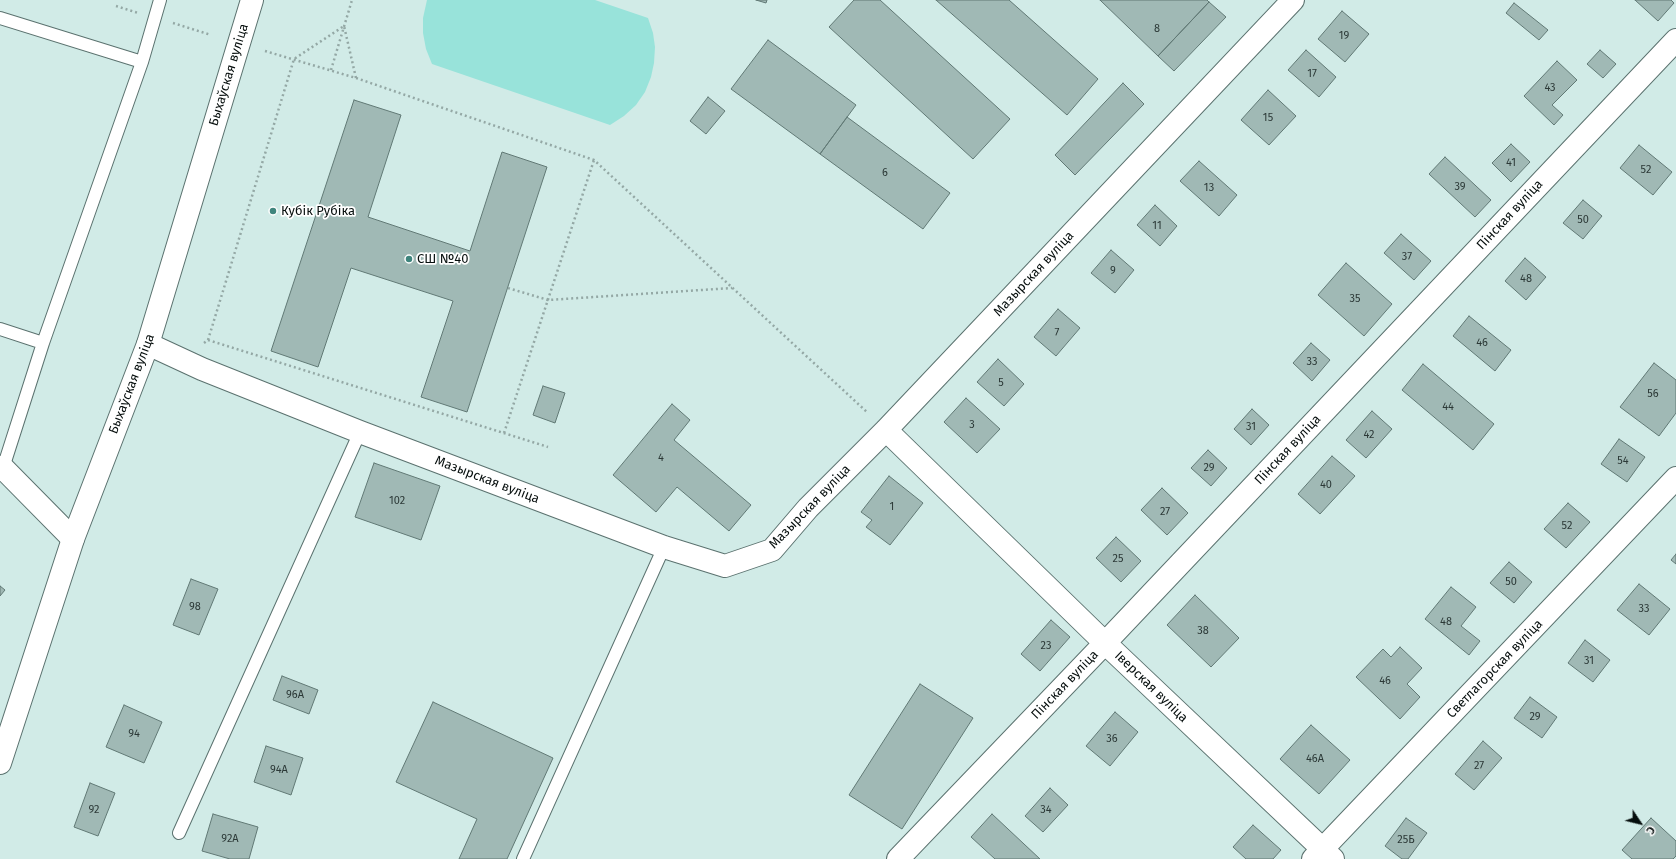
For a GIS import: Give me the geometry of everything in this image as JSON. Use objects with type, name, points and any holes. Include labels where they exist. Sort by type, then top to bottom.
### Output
[{"type":"street","name":"Быхаўская вуліца","points":[[0,763],[73,539],[148,344],[252,0]]},
{"type":"street","name":"Мазырская вуліца","points":[[148,344],[202,369],[360,432],[664,547],[725,566],[772,550],[808,508],[886,430],[1292,0]]},
{"type":"street","name":"Пінская вуліца","points":[[898,859],[1105,643],[1676,40]]},
{"type":"street","name":"Іверская вуліца","points":[[886,430],[1323,856]]},
{"type":"street","points":[[2,468],[73,539]]},
{"type":"street","name":"Светлагорская вуліца","points":[[1323,856],[1676,478]]},
{"type":"lane","points":[[2,468],[43,343],[142,62],[160,0]]},
{"type":"lane","points":[[0,18],[142,62]]},
{"type":"lane","points":[[0,330],[43,343]]},
{"type":"lane","points":[[179,833],[360,432]]},
{"type":"lane","points":[[523,859],[664,547]]},
{"type":"path","points":[[331,70],[352,0]]},
{"type":"path","points":[[185,361],[208,340],[294,59],[344,26]]},
{"type":"path","points":[[344,26],[356,78]]},
{"type":"path","points":[[265,51],[356,78],[594,160],[886,430]]},
{"type":"path","points":[[504,433],[594,160]]},
{"type":"path","points":[[508,288],[548,300],[733,288]]},
{"type":"path","points":[[208,340],[548,447]]},
{"type":"shaded area","points":[[427,0],[595,0],[648,18],[653,33],[655,47],[651,77],[645,92],[636,105],[624,116],[610,125],[432,64],[426,49],[423,33],[423,18]]},
{"type":"building","points":[[756,0],[767,0],[766,3]]},
{"type":"building","points":[[854,0],[880,0],[1010,119],[973,159],[829,27]]},
{"type":"building","points":[[936,0],[1009,0],[1098,79],[1067,115]]},
{"type":"building","points":[[1100,0],[1207,0],[1209,2],[1158,56]]},
{"type":"building","points":[[1635,0],[1671,0],[1674,3],[1658,21]]},
{"type":"building","points":[[1209,2],[1226,17],[1174,71],[1158,56]]},
{"type":"building","points":[[1514,3],[1548,30],[1539,40],[1506,13]]},
{"type":"building","points":[[1342,11],[1369,34],[1345,62],[1318,39]]},
{"type":"building","points":[[768,40],[856,105],[820,154],[731,89]]},
{"type":"building","points":[[1306,50],[1336,77],[1319,97],[1288,70]]},
{"type":"building","points":[[1600,50],[1616,64],[1603,78],[1587,64]]},
{"type":"building","points":[[1557,61],[1577,80],[1552,105],[1563,115],[1554,125],[1524,96]]},
{"type":"building","points":[[1123,83],[1144,104],[1075,175],[1055,155]]},
{"type":"building","points":[[1268,90],[1296,116],[1269,145],[1241,120]]},
{"type":"building","points":[[708,97],[725,111],[706,134],[690,121]]},
{"type":"building","name":"СШ №40","points":[[354,100],[401,115],[368,217],[470,251],[502,152],[547,167],[467,412],[421,397],[453,301],[351,268],[318,367],[271,351]]},
{"type":"building","points":[[847,117],[950,193],[923,229],[820,154]]},
{"type":"building","points":[[1511,144],[1530,162],[1511,182],[1492,163]]},
{"type":"building","points":[[1639,145],[1672,172],[1653,195],[1620,168]]},
{"type":"building","points":[[1445,157],[1491,200],[1475,217],[1429,174]]},
{"type":"building","points":[[1199,161],[1237,195],[1219,216],[1180,181]]},
{"type":"building","points":[[1583,200],[1602,216],[1583,239],[1563,223]]},
{"type":"building","points":[[1155,205],[1177,226],[1160,246],[1137,225]]},
{"type":"building","points":[[1401,234],[1431,261],[1414,280],[1384,253]]},
{"type":"building","points":[[1111,250],[1134,270],[1115,293],[1091,273]]},
{"type":"building","points":[[1525,258],[1546,277],[1526,300],[1505,281]]},
{"type":"building","points":[[1346,263],[1392,304],[1364,336],[1318,295]]},
{"type":"building","points":[[1058,309],[1080,328],[1056,356],[1034,337]]},
{"type":"building","points":[[1469,316],[1511,350],[1495,371],[1453,336]]},
{"type":"building","points":[[1311,343],[1330,360],[1312,381],[1293,363]]},
{"type":"building","points":[[998,359],[1024,384],[1004,406],[977,382]]},
{"type":"building","points":[[1654,363],[1676,380],[1676,413],[1659,436],[1620,407]]},
{"type":"building","points":[[1423,364],[1494,424],[1473,450],[1402,390]]},
{"type":"building","points":[[543,386],[565,393],[555,423],[533,415]]},
{"type":"building","points":[[966,398],[1000,429],[977,453],[944,422]]},
{"type":"building","points":[[672,404],[690,420],[674,440],[751,505],[729,531],[677,487],[656,512],[613,475]]},
{"type":"building","points":[[1252,409],[1269,425],[1251,445],[1234,429]]},
{"type":"building","points":[[1372,411],[1392,429],[1366,458],[1346,440]]},
{"type":"building","points":[[1619,439],[1645,457],[1627,482],[1601,464]]},
{"type":"building","points":[[1208,450],[1227,468],[1211,486],[1191,468]]},
{"type":"building","points":[[1332,456],[1355,476],[1320,514],[1298,494]]},
{"type":"building","points":[[374,463],[440,486],[421,540],[355,517]]},
{"type":"building","points":[[889,476],[923,503],[890,545],[866,527],[872,520],[861,512]]},
{"type":"building","points":[[1162,488],[1188,513],[1167,535],[1141,510]]},
{"type":"building","points":[[1568,503],[1590,522],[1566,548],[1544,529]]},
{"type":"building","points":[[1116,537],[1141,561],[1121,582],[1096,558]]},
{"type":"building","points":[[1676,554],[1676,564],[1671,560]]},
{"type":"building","points":[[1509,562],[1532,582],[1514,603],[1490,583]]},
{"type":"building","points":[[191,579],[218,589],[199,635],[173,625]]},
{"type":"building","points":[[1639,584],[1670,609],[1649,635],[1617,610]]},
{"type":"building","points":[[0,586],[5,590],[0,596]]},
{"type":"building","points":[[1451,587],[1476,607],[1461,626],[1480,641],[1469,655],[1425,619]]},
{"type":"building","points":[[1195,595],[1239,638],[1211,667],[1167,625]]},
{"type":"building","points":[[1051,620],[1070,637],[1040,671],[1021,654]]},
{"type":"building","points":[[1585,640],[1610,660],[1593,682],[1568,663]]},
{"type":"building","points":[[1400,647],[1422,668],[1407,684],[1420,697],[1400,719],[1356,677],[1383,649],[1391,657]]},
{"type":"building","points":[[282,676],[318,690],[309,714],[273,700]]},
{"type":"building","points":[[920,684],[973,718],[902,829],[849,795]]},
{"type":"building","points":[[1530,697],[1557,717],[1542,738],[1514,718]]},
{"type":"building","points":[[433,702],[553,758],[507,859],[459,859],[477,819],[396,782]]},
{"type":"building","points":[[124,705],[162,722],[144,763],[106,747]]},
{"type":"building","points":[[1115,712],[1138,732],[1110,766],[1086,746]]},
{"type":"building","points":[[1311,725],[1350,760],[1319,794],[1280,759]]},
{"type":"building","points":[[1483,741],[1502,758],[1474,790],[1455,774]]},
{"type":"building","points":[[266,746],[303,758],[291,795],[254,782]]},
{"type":"building","points":[[90,783],[115,793],[98,836],[74,827]]},
{"type":"building","points":[[1050,788],[1068,805],[1043,832],[1025,816]]},
{"type":"building","points":[[213,814],[258,827],[249,859],[230,859],[202,851]]},
{"type":"building","points":[[992,814],[1040,859],[995,859],[971,837]]},
{"type":"building","points":[[1406,818],[1427,833],[1408,859],[1402,859],[1385,846]]},
{"type":"building","points":[[1651,818],[1676,841],[1676,856],[1673,859],[1632,859],[1622,850]]},
{"type":"building","points":[[1253,825],[1281,850],[1273,859],[1246,859],[1233,847]]},
{"type":"place","name":"Кубік Рубіка","points":[[273,211]]},
{"type":"place","name":"СШ №40","points":[[409,259]]}]
